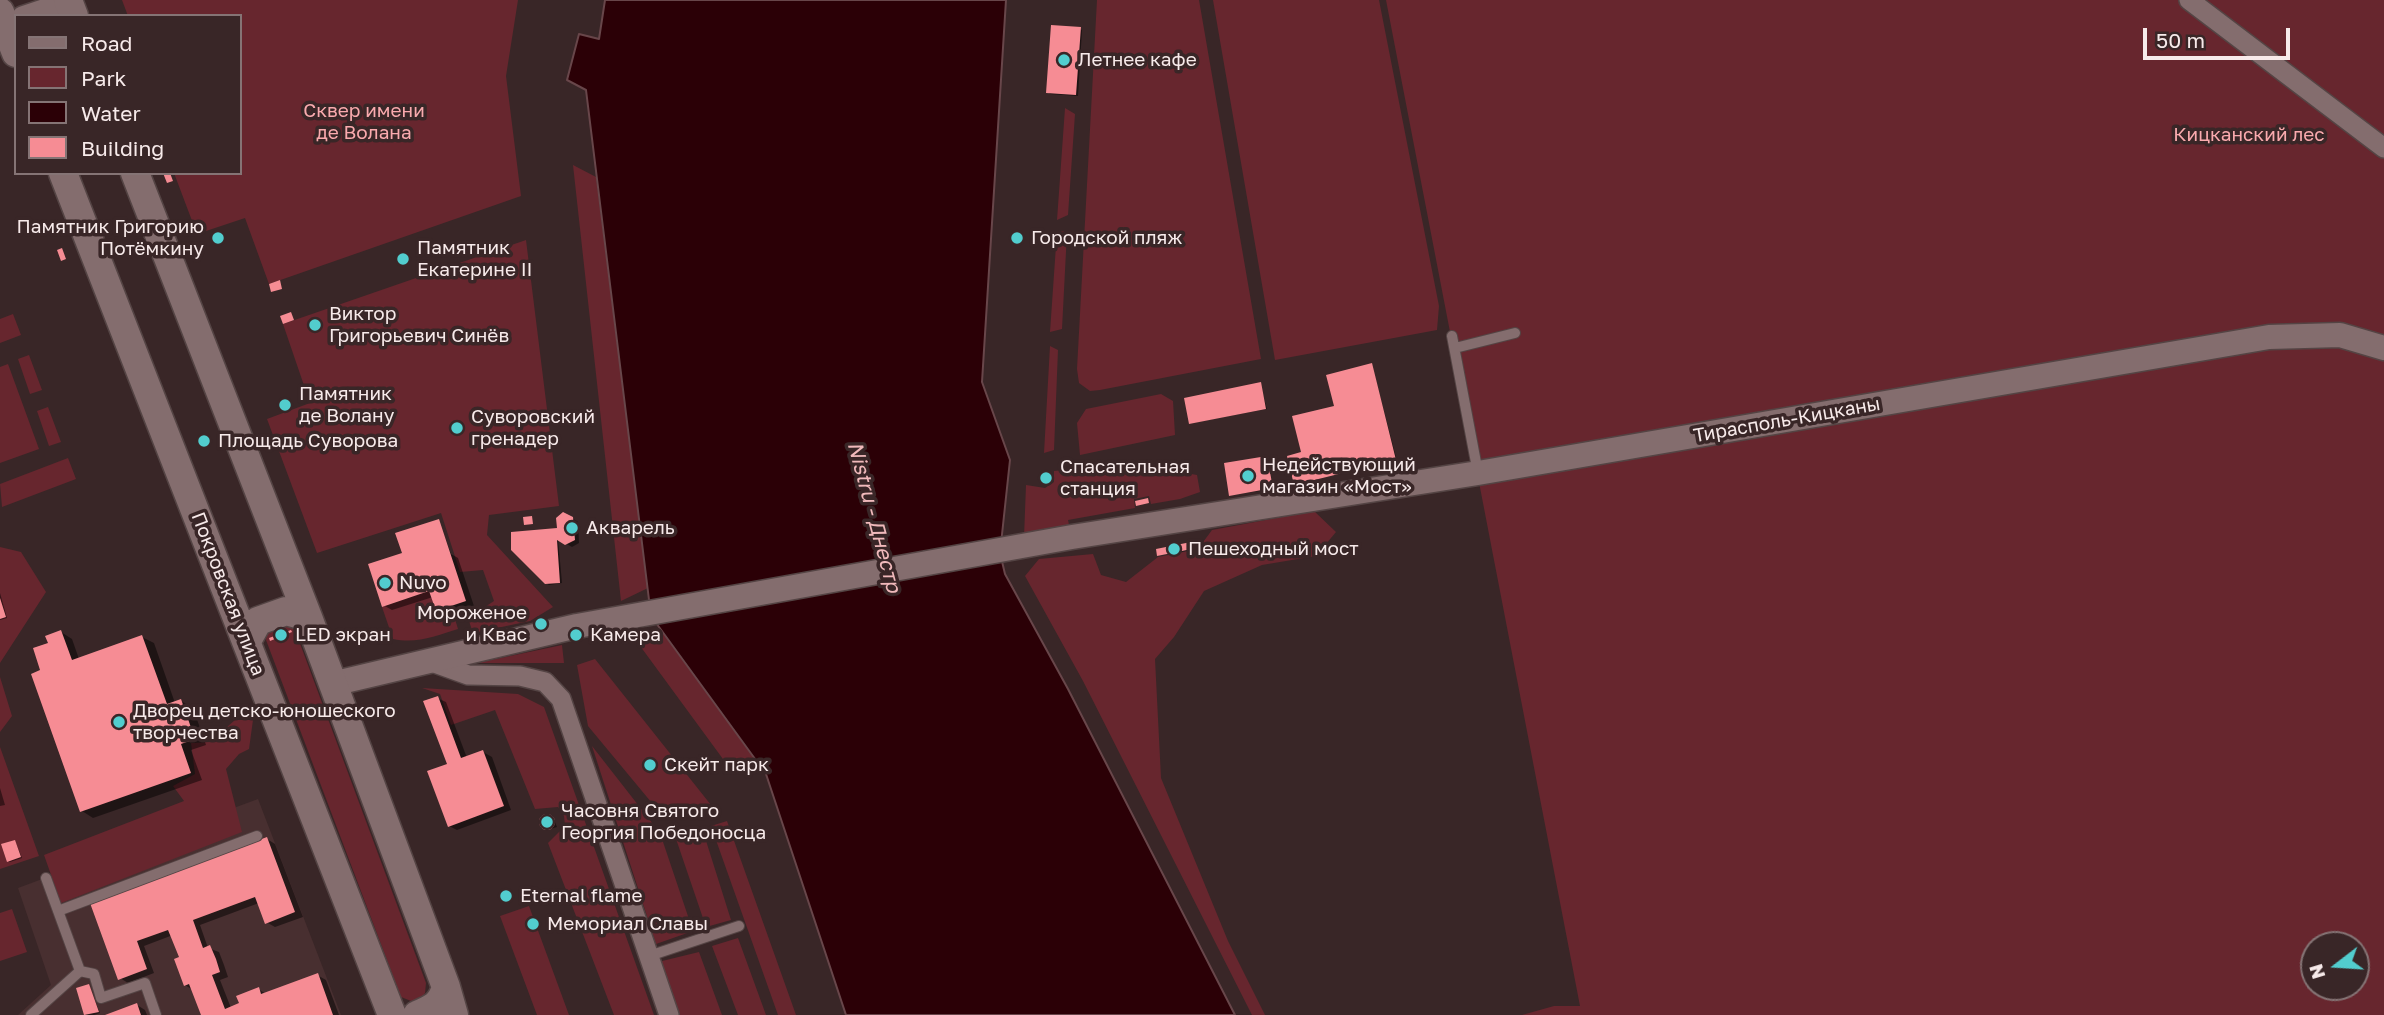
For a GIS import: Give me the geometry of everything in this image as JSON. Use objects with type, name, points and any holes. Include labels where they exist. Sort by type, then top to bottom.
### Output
[{"type":"main road","points":[[10,17],[14,41]]},
{"type":"main road","name":"Покровская улица","points":[[64,175],[393,1012]]},
{"type":"main road","points":[[136,175],[308,617],[446,987],[454,1015]]},
{"type":"main road","points":[[247,641],[258,621],[286,611],[308,617]]},
{"type":"main road","points":[[416,1015],[436,1007],[443,999],[446,987]]},
{"type":"street","points":[[20,14],[69,0]]},
{"type":"street","points":[[2189,0],[2384,149]]},
{"type":"street","name":"Тирасполь-Кицканы","points":[[332,684],[577,626],[1072,537],[1478,473],[2269,337],[2340,335],[2358,338],[2384,348]]},
{"type":"street","points":[[429,661],[468,675],[520,676],[545,682],[561,699],[669,1015]]},
{"type":"lane","points":[[1455,348],[1515,333]]},
{"type":"lane","points":[[1452,336],[1478,473]]},
{"type":"lane","points":[[58,911],[257,836]]},
{"type":"lane","points":[[46,878],[80,971]]},
{"type":"lane","points":[[648,956],[739,926]]},
{"type":"lane","points":[[31,1015],[80,971]]},
{"type":"lane","points":[[80,971],[94,974],[101,998],[145,983],[156,1015]]},
{"type":"shaded area","points":[[258,799],[341,1015],[18,1015],[51,985],[18,888]]},
{"type":"green space","name":"Сквер имени де Волана","points":[[122,0],[518,0],[506,76],[521,196],[269,284],[245,218],[197,234],[175,175],[242,175],[242,14],[127,14]]},
{"type":"green space","points":[[1097,0],[1199,0],[1261,359],[1100,390],[1090,391],[1079,383],[1077,369]]},
{"type":"green space","points":[[1213,0],[1379,0],[1439,306],[1437,330],[1275,360]]},
{"type":"green space","name":"Кицканский лес","points":[[1386,0],[2384,0],[2384,1015],[1522,1015],[1554,1006],[1580,1006]]},
{"type":"green space","points":[[1065,108],[1075,114],[1068,215],[1057,220]]},
{"type":"green space","points":[[573,165],[596,177],[648,588],[621,601]]},
{"type":"green space","points":[[1057,231],[1067,232],[1062,329],[1050,332]]},
{"type":"green space","points":[[526,240],[559,506],[489,515],[487,535],[553,607],[530,621],[473,633],[468,618],[494,601],[483,570],[460,572],[441,513],[317,553],[267,419],[310,403],[283,324]]},
{"type":"green space","points":[[13,314],[21,335],[0,343],[0,319]]},
{"type":"green space","points":[[1050,346],[1058,350],[1054,450],[1044,453]]},
{"type":"green space","points":[[29,355],[42,390],[30,394],[18,359]]},
{"type":"green space","points":[[8,364],[39,449],[0,463],[0,367]]},
{"type":"green space","points":[[1161,394],[1173,401],[1175,435],[1080,455],[1077,423],[1086,409]]},
{"type":"green space","points":[[48,407],[61,442],[49,446],[37,411]]},
{"type":"green space","points":[[68,458],[76,479],[2,507],[0,484]]},
{"type":"green space","points":[[1073,466],[1151,467],[1197,475],[1200,492],[1151,504],[1149,496],[1134,499],[1135,508],[1068,520],[1070,529],[1024,537],[1026,485],[1045,488],[1054,482],[1054,471]]},
{"type":"green space","points":[[1314,511],[1336,532],[1316,556],[1262,565],[1204,591],[1174,637],[1155,659],[1161,778],[1228,941],[1265,1015],[1252,1015],[1083,681],[1025,576],[1039,559],[1093,554],[1101,575],[1126,582],[1158,557],[1198,549],[1212,530]]},
{"type":"green space","points":[[0,547],[21,552],[46,592],[0,663]]},
{"type":"green space","points":[[429,591],[436,611],[451,606],[458,629],[418,640],[393,639],[382,607]]},
{"type":"green space","points":[[284,623],[295,630],[426,983],[425,993],[420,1000],[411,1001],[401,997],[266,640],[267,632]]},
{"type":"green space","points":[[663,633],[754,758],[731,770],[635,639]]},
{"type":"green space","points":[[562,645],[564,663],[477,663]]},
{"type":"green space","name":"Скейт парк","points":[[595,659],[711,805],[666,820],[588,726],[577,665]]},
{"type":"green space","points":[[0,677],[12,716],[0,732]]},
{"type":"green space","points":[[422,688],[518,694],[544,707],[654,1015],[614,1015],[548,843],[565,826],[564,816],[558,807],[535,809],[495,710],[451,725],[440,694]]},
{"type":"green space","points":[[235,720],[253,720],[249,749],[239,754],[226,769],[242,832],[61,903],[44,855],[184,801],[173,786],[195,774],[191,743],[210,742]]},
{"type":"green space","points":[[592,746],[660,833],[693,931],[656,944]]},
{"type":"green space","points":[[0,747],[39,856],[0,869]]},
{"type":"green space","points":[[727,821],[796,1015],[778,1015],[711,826]]},
{"type":"green space","points":[[702,828],[731,920],[706,927],[674,833]]},
{"type":"green space","points":[[529,906],[569,1015],[537,1015],[500,916]]},
{"type":"green space","points":[[12,909],[27,952],[0,961],[0,913]]},
{"type":"green space","points":[[738,938],[766,1015],[738,1015],[712,946]]},
{"type":"green space","points":[[699,952],[722,1015],[677,1015],[658,962]]},
{"type":"water","name":"Nistru - Днестр","points":[[605,0],[1006,0],[982,382],[1010,460],[1000,553],[1005,574],[1068,689],[1235,1015],[846,1015],[766,774],[651,616],[586,90],[567,80],[579,34],[599,39]]},
{"type":"building","name":"Летнее кафе","points":[[1051,25],[1081,27],[1076,95],[1046,93]]},
{"type":"building","points":[[164,175],[171,175],[173,181],[167,183]]},
{"type":"building","points":[[62,248],[66,259],[61,261],[57,250]]},
{"type":"building","name":"Памятник Екатерине II","points":[[406,253],[409,261],[401,264],[398,256]]},
{"type":"building","points":[[280,280],[282,289],[271,292],[269,284]]},
{"type":"building","points":[[291,312],[294,320],[283,324],[280,316]]},
{"type":"building","points":[[1372,363],[1396,460],[1294,485],[1287,456],[1301,452],[1292,416],[1334,406],[1326,375]]},
{"type":"building","points":[[1261,382],[1266,409],[1189,424],[1184,398]]},
{"type":"building","name":"Недействующий магазин «Мост»","points":[[1267,456],[1273,488],[1229,496],[1224,463]]},
{"type":"building","name":"Спасательная станция","points":[[1046,472],[1052,478],[1047,484],[1040,478]]},
{"type":"building","points":[[1148,498],[1149,503],[1136,506],[1135,501]]},
{"type":"building","points":[[563,512],[573,517],[575,540],[565,545],[557,540],[560,583],[545,584],[511,550],[511,532],[557,528],[556,518]]},
{"type":"building","points":[[532,516],[533,524],[524,525],[523,517]]},
{"type":"building","points":[[439,519],[466,601],[436,611],[429,591],[382,607],[368,564],[402,553],[395,533]]},
{"type":"building","points":[[1196,541],[1197,548],[1157,556],[1156,549]]},
{"type":"building","points":[[0,598],[6,617],[0,619]]},
{"type":"building","name":"Дворец детско-юношеского творчества","points":[[61,630],[72,660],[142,635],[167,704],[181,699],[195,739],[181,744],[191,773],[80,812],[31,674],[40,670],[33,648],[48,643],[45,636]]},
{"type":"building","name":"LED экран","points":[[291,630],[292,632],[270,641],[269,638]]},
{"type":"building","points":[[438,696],[461,758],[483,750],[504,806],[448,827],[427,771],[447,764],[423,701]]},
{"type":"building","name":"Часовня Святого Георгия Победоносца","points":[[547,814],[553,816],[553,828],[547,830],[541,828],[539,822],[541,816]]},
{"type":"building","points":[[267,837],[295,912],[265,924],[255,897],[193,920],[203,948],[210,945],[216,959],[220,972],[212,975],[225,1009],[239,1003],[236,996],[259,987],[261,994],[318,973],[333,1015],[201,1015],[189,984],[184,986],[174,959],[179,957],[168,930],[137,941],[147,969],[118,980],[90,903]]},
{"type":"building","points":[[15,840],[21,857],[7,862],[1,844]]},
{"type":"building","points":[[89,984],[99,1012],[84,1015],[76,988]]},
{"type":"building","points":[[137,1003],[141,1015],[105,1015]]},
{"type":"place","name":"Летнее кафе","points":[[1064,60]]},
{"type":"place","name":"Памятник Григорию Потёмкину","points":[[218,238]]},
{"type":"place","name":"Городской пляж","points":[[1017,238]]},
{"type":"place","name":"Памятник Екатерине II","points":[[403,259]]},
{"type":"place","name":"Виктор Григорьевич Синёв","points":[[315,325]]},
{"type":"place","name":"Памятник де Волану","points":[[285,405]]},
{"type":"place","name":"Суворовский гренадер","points":[[457,428]]},
{"type":"place","name":"Площадь Суворова","points":[[204,441]]},
{"type":"place","name":"Недействующий магазин «Мост»","points":[[1248,476]]},
{"type":"place","name":"Спасательная станция","points":[[1046,478]]},
{"type":"place","name":"Акварель","points":[[572,528]]},
{"type":"place","name":"Пешеходный мост","points":[[1174,549]]},
{"type":"place","name":"Nuvo","points":[[385,583]]},
{"type":"place","name":"Мороженое и Квас","points":[[541,624]]},
{"type":"place","name":"LED экран","points":[[281,635]]},
{"type":"place","name":"Камера","points":[[576,635]]},
{"type":"place","name":"Дворец детско-юношеского творчества","points":[[119,722]]},
{"type":"place","name":"Скейт парк","points":[[650,765]]},
{"type":"place","name":"Часовня Святого Георгия Победоносца","points":[[547,822]]},
{"type":"place","name":"Eternal flame","points":[[506,896]]},
{"type":"place","name":"Мемориал Славы","points":[[533,924]]}]
